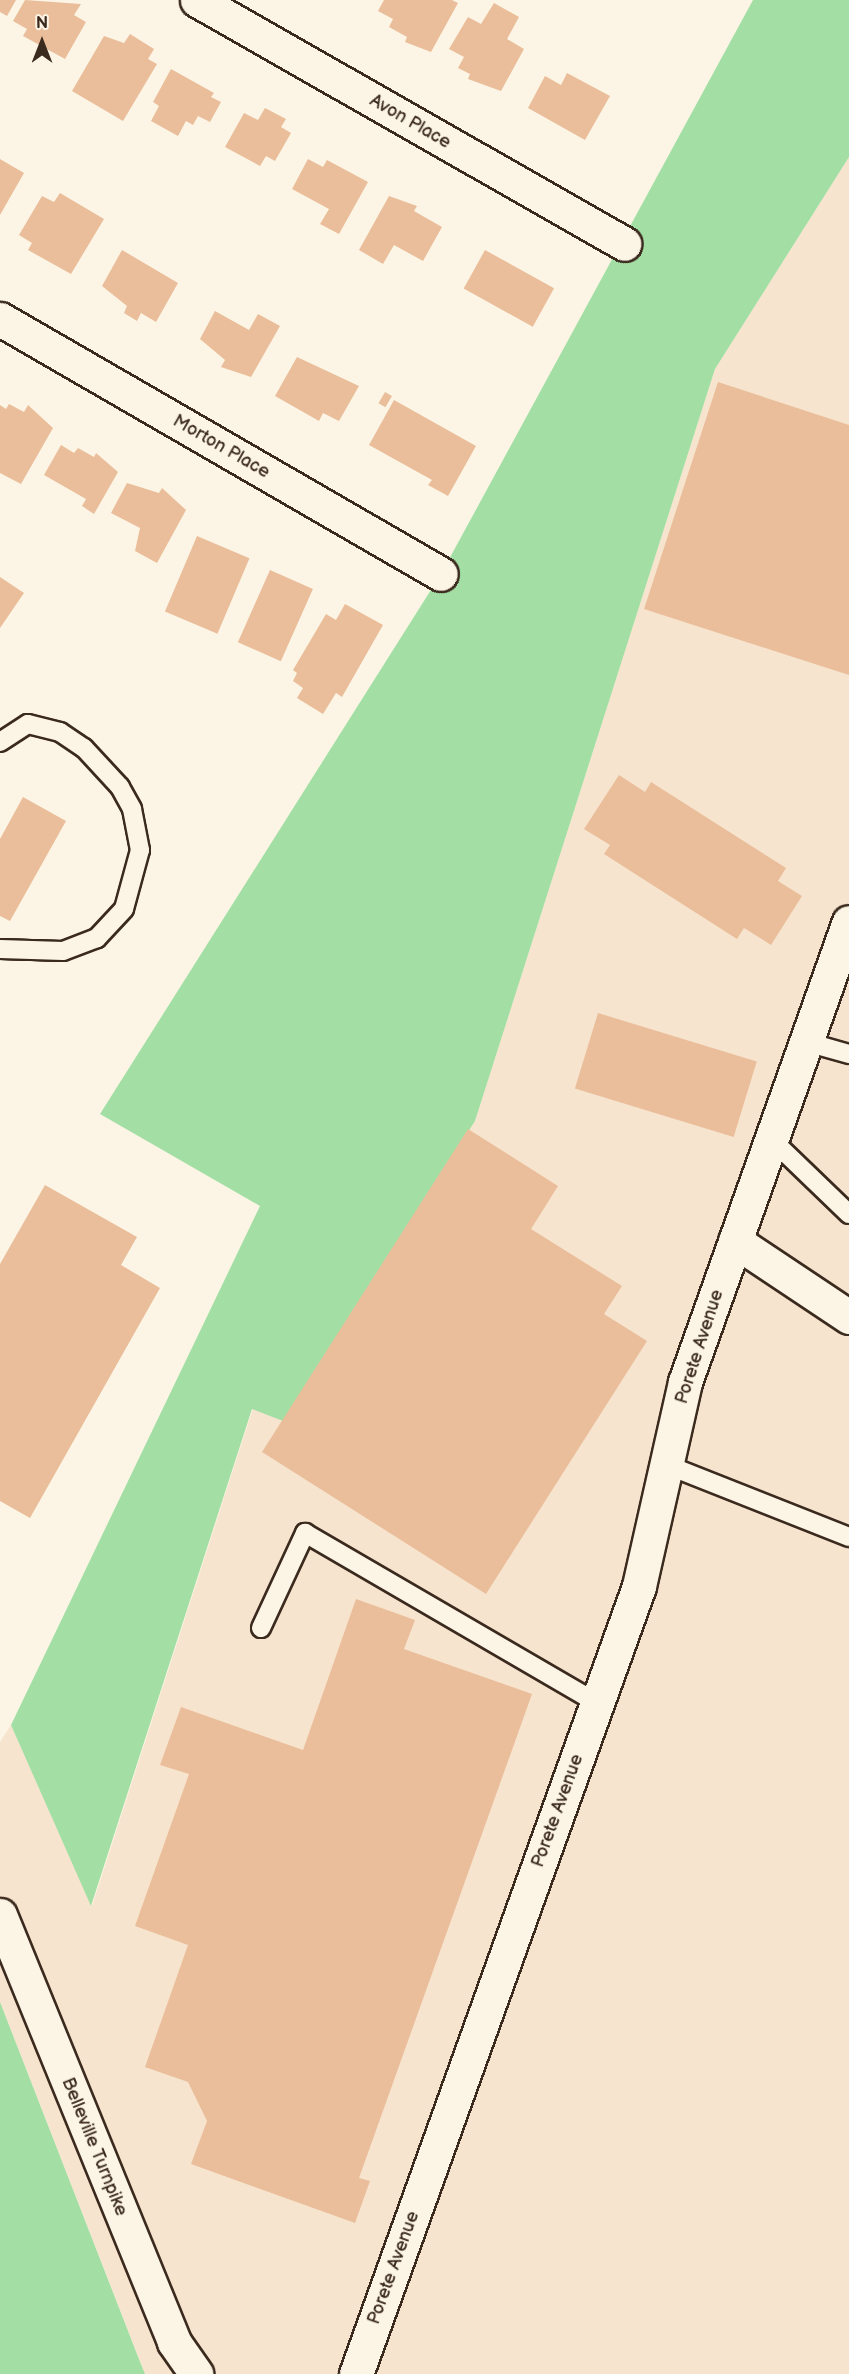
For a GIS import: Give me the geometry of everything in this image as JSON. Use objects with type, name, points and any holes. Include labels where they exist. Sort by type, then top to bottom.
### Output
[{"type":"street","name":"Avon Place","points":[[196,0],[624,244]]},
{"type":"street","name":"Morton Place","points":[[0,319],[441,574]]},
{"type":"street","name":"Porete Avenue","points":[[359,2373],[639,1586],[685,1382],[770,1137],[810,1043],[849,922]]},
{"type":"street","points":[[735,1241],[849,1317]]},
{"type":"street","name":"Belleville Turnpike","points":[[0,1915],[174,2342],[196,2374]]},
{"type":"lane","points":[[0,742],[28,724],[60,732],[84,748],[120,787],[132,809],[140,850],[124,909],[97,938],[53,952],[0,949]]},
{"type":"lane","points":[[810,1043],[849,1054]]},
{"type":"lane","points":[[770,1137],[849,1214]]},
{"type":"lane","points":[[666,1465],[849,1537]]},
{"type":"lane","points":[[261,1628],[305,1533],[597,1703]]},
{"type":"shaded area","points":[[849,157],[849,2374],[145,2374],[0,2002],[0,1742],[11,1725],[92,1906],[253,1408],[283,1421],[475,1121],[715,369]]},
{"type":"green space","points":[[753,0],[849,0],[849,157],[715,369],[475,1121],[283,1421],[252,1409],[91,1906],[11,1725],[260,1206],[100,1114],[441,574]]},
{"type":"green space","points":[[0,2002],[137,2354],[145,2374],[0,2374]]},
{"type":"building","points":[[0,0],[16,0],[7,16],[0,12]]},
{"type":"building","points":[[25,0],[81,4],[74,15],[86,22],[65,59],[23,36],[27,29],[13,21]]},
{"type":"building","points":[[384,0],[452,0],[458,3],[431,52],[405,42],[407,37],[389,27],[393,19],[378,11]]},
{"type":"building","points":[[494,3],[519,17],[507,39],[524,49],[501,91],[468,79],[470,74],[458,68],[464,57],[449,49],[468,17],[481,24]]},
{"type":"building","points":[[130,34],[154,49],[148,59],[157,64],[123,121],[72,91],[104,36],[124,43]]},
{"type":"building","points":[[171,69],[214,93],[211,97],[221,102],[210,122],[198,116],[193,125],[186,121],[178,136],[151,121],[159,106],[153,102]]},
{"type":"building","points":[[567,73],[610,96],[585,140],[528,108],[545,76],[561,85]]},
{"type":"building","points":[[265,108],[286,119],[281,127],[291,133],[275,161],[266,156],[260,166],[225,147],[244,113],[258,120]]},
{"type":"building","points":[[0,159],[24,173],[0,215]]},
{"type":"building","points":[[308,159],[323,167],[327,160],[368,182],[339,234],[320,224],[329,209],[292,189]]},
{"type":"building","points":[[60,193],[104,219],[71,274],[28,250],[32,243],[19,235],[42,196],[54,202]]},
{"type":"building","points":[[389,196],[417,206],[414,211],[442,227],[423,261],[394,245],[383,264],[359,250]]},
{"type":"building","points":[[122,250],[178,283],[156,322],[141,313],[137,321],[124,313],[127,306],[102,286]]},
{"type":"building","points":[[485,250],[554,288],[533,327],[464,288]]},
{"type":"building","points":[[215,311],[249,330],[258,314],[280,326],[251,377],[221,367],[225,360],[200,339]]},
{"type":"building","points":[[297,357],[359,386],[339,421],[323,413],[319,421],[275,396]]},
{"type":"building","points":[[718,382],[849,425],[849,675],[644,609]]},
{"type":"building","points":[[385,392],[392,396],[385,407],[378,403]]},
{"type":"building","points":[[394,400],[476,446],[448,496],[428,485],[432,480],[369,445]]},
{"type":"building","points":[[9,404],[24,412],[28,405],[53,428],[21,484],[0,473],[0,405],[6,409]]},
{"type":"building","points":[[61,445],[74,453],[78,448],[94,457],[96,453],[118,472],[94,514],[82,506],[86,499],[44,475]]},
{"type":"building","points":[[127,483],[159,493],[162,488],[186,510],[157,563],[135,551],[140,528],[111,513]]},
{"type":"building","points":[[197,536],[249,558],[217,634],[165,611]]},
{"type":"building","points":[[270,570],[313,589],[281,661],[238,642]]},
{"type":"building","points":[[0,577],[24,593],[0,628]]},
{"type":"building","points":[[345,604],[383,625],[342,697],[336,693],[323,714],[297,698],[303,688],[293,681],[297,673],[293,670],[326,614],[336,620]]},
{"type":"building","points":[[619,775],[645,792],[651,782],[786,868],[778,881],[802,896],[771,945],[744,928],[737,939],[604,854],[610,845],[584,829]]},
{"type":"building","points":[[23,797],[66,821],[10,921],[0,916],[0,839]]},
{"type":"building","points":[[598,1013],[757,1062],[734,1137],[575,1089]]},
{"type":"building","points":[[468,1129],[558,1186],[531,1229],[622,1286],[604,1314],[647,1341],[486,1594],[262,1452]]},
{"type":"building","points":[[45,1185],[137,1237],[121,1265],[160,1288],[30,1518],[0,1501],[0,1264]]},
{"type":"building","points":[[356,1599],[415,1620],[404,1649],[532,1694],[359,2178],[370,2181],[355,2223],[191,2164],[207,2121],[188,2082],[145,2067],[188,1945],[135,1926],[189,1774],[160,1765],[181,1707],[303,1750]]}]
